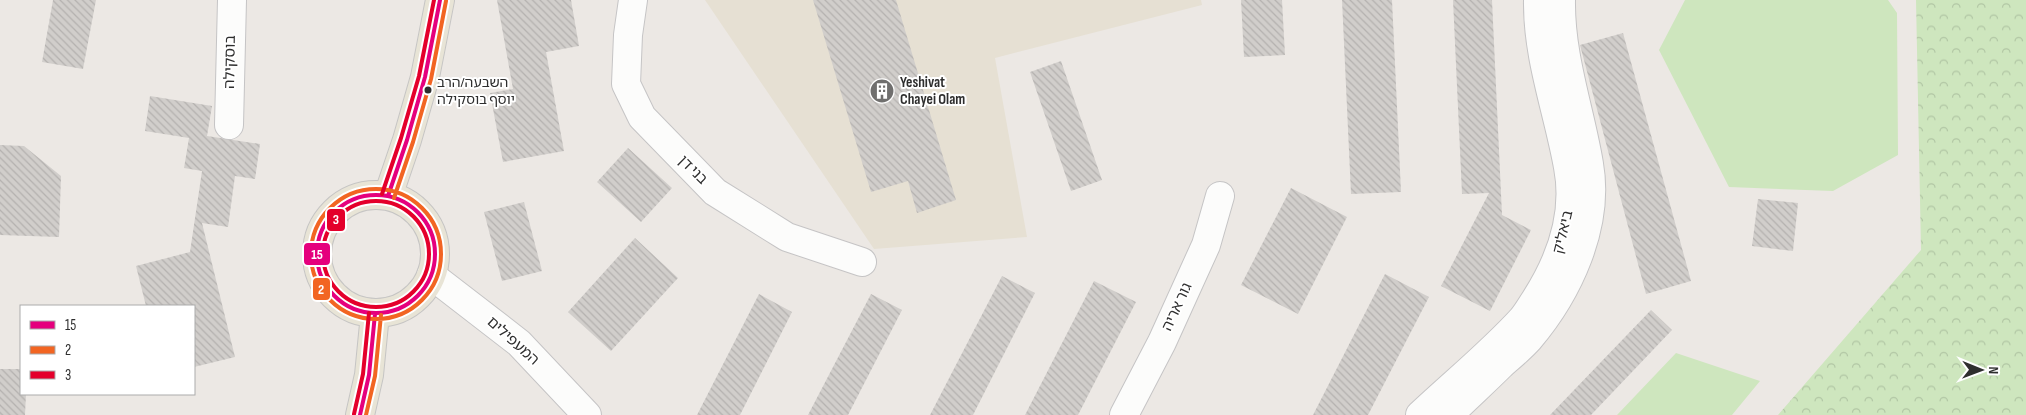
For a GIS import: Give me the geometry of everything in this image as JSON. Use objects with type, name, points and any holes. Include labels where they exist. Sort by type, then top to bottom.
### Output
[{"type":"main road","points":[[388,196],[407,140],[425,76],[440,0]]},
{"type":"main road","points":[[373,195],[388,196],[402,200],[414,208],[424,219],[431,232],[435,246],[435,261],[432,275],[415,299],[403,307],[375,314],[360,311],[346,306],[334,296],[325,284],[319,270],[318,240],[328,220],[344,204],[358,198],[373,195]]},
{"type":"main road","points":[[360,415],[369,375],[375,314]]},
{"type":"street","name":"בוסקילה","points":[[229,125],[232,0]]},
{"type":"street","name":"בני דן","points":[[632,0],[626,84],[642,117],[715,192],[788,237],[862,262]]},
{"type":"street","name":"ביאליק","points":[[1420,415],[1523,317],[1542,289],[1557,259],[1566,230],[1571,201],[1568,169],[1542,53],[1538,24],[1538,0]]},
{"type":"street","name":"ביאליק","points":[[1449,415],[1528,340],[1560,295],[1581,248],[1591,204],[1590,166],[1566,58],[1561,22],[1561,0]]},
{"type":"street","name":"גור אריה","points":[[1124,415],[1162,342],[1206,245],[1220,196]]},
{"type":"street","name":"המעפילים","points":[[432,275],[519,343],[587,415]]},
{"type":"shaded area","points":[[705,0],[1201,0],[1202,5],[995,58],[1027,237],[874,249]]},
{"type":"green space","points":[[1685,0],[1888,0],[1897,13],[1898,155],[1833,191],[1729,187],[1659,50]]},
{"type":"green space","points":[[1916,0],[2026,0],[2026,415],[1778,415],[1921,250]]},
{"type":"green space","points":[[1676,353],[1760,381],[1732,415],[1617,415]]},
{"type":"building","points":[[53,0],[96,0],[83,69],[42,62]]},
{"type":"building","points":[[497,0],[571,0],[579,46],[546,52],[564,151],[503,162],[490,93],[513,89]]},
{"type":"building","name":"Yeshivat Chayei Olam","points":[[813,0],[896,0],[956,200],[917,213],[908,181],[871,192]]},
{"type":"building","points":[[1241,0],[1282,0],[1285,55],[1244,57]]},
{"type":"building","points":[[1342,0],[1392,0],[1401,192],[1351,194]]},
{"type":"building","points":[[1453,0],[1492,0],[1502,215],[1531,230],[1490,311],[1441,286],[1489,193],[1462,194]]},
{"type":"building","points":[[1623,33],[1691,281],[1646,294],[1580,45]]},
{"type":"building","points":[[1061,61],[1102,180],[1071,191],[1030,72]]},
{"type":"building","points":[[150,96],[212,106],[207,136],[260,144],[255,179],[235,176],[228,227],[202,223],[235,357],[195,367],[195,305],[146,305],[136,266],[190,252],[202,171],[184,168],[189,138],[145,131]]},
{"type":"building","points":[[0,145],[24,146],[61,176],[59,237],[0,235]]},
{"type":"building","points":[[628,148],[672,188],[641,222],[597,182]]},
{"type":"building","points":[[1291,188],[1347,217],[1298,314],[1241,285]]},
{"type":"building","points":[[1758,199],[1798,203],[1793,251],[1752,246]]},
{"type":"building","points":[[524,202],[542,271],[502,281],[484,212]]},
{"type":"building","points":[[635,238],[678,278],[611,351],[568,312]]},
{"type":"building","points":[[1385,274],[1429,297],[1368,415],[1313,415]]},
{"type":"building","points":[[1002,276],[1035,293],[973,415],[930,415]]},
{"type":"building","points":[[1094,281],[1136,302],[1078,415],[1025,415]]},
{"type":"building","points":[[759,294],[792,312],[740,415],[697,415]]},
{"type":"building","points":[[871,294],[902,310],[848,415],[808,415]]},
{"type":"building","points":[[1651,310],[1672,330],[1591,415],[1550,415]]},
{"type":"building","points":[[0,369],[20,369],[20,395],[26,395],[25,415],[0,415]]},
{"type":"transit line","name":"3","points":[[382,194],[419,76],[434,0]]},
{"type":"transit line","name":"15","points":[[388,196],[407,140],[425,77],[440,0]]},
{"type":"transit line","name":"2","points":[[394,198],[413,142],[431,79],[446,1]]},
{"type":"transit line","name":"2","points":[[376,189],[389,190],[401,194],[422,208],[436,229],[440,241],[441,254],[440,267],[436,279],[422,300],[401,314],[389,318],[376,319],[363,318],[351,314],[330,300],[316,279],[312,267],[311,254],[312,241],[316,229],[330,208],[351,194],[363,190],[376,189]]},
{"type":"transit line","name":"15","points":[[376,195],[388,196],[399,200],[418,212],[430,231],[434,242],[435,254],[434,266],[430,277],[418,296],[399,308],[388,312],[376,313],[364,312],[353,308],[334,296],[322,277],[318,266],[317,254],[318,242],[322,231],[334,212],[353,200],[364,196],[376,195]]},
{"type":"transit line","name":"3","points":[[376,201],[396,205],[413,217],[425,234],[429,254],[425,274],[413,291],[396,303],[376,307],[356,303],[339,291],[327,274],[323,254],[327,234],[339,217],[356,205],[376,201]]},
{"type":"transit line","name":"3","points":[[354,414],[363,374],[369,313]]},
{"type":"transit line","name":"15","points":[[360,415],[369,375],[375,314]]},
{"type":"transit line","name":"2","points":[[366,415],[375,376],[381,315]]},
{"type":"place","name":"השבעה/הרב יוסף בוסקילה","points":[[428,90]]},
{"type":"place","name":"Yeshivat Chayei Olam","points":[[882,91]]}]
